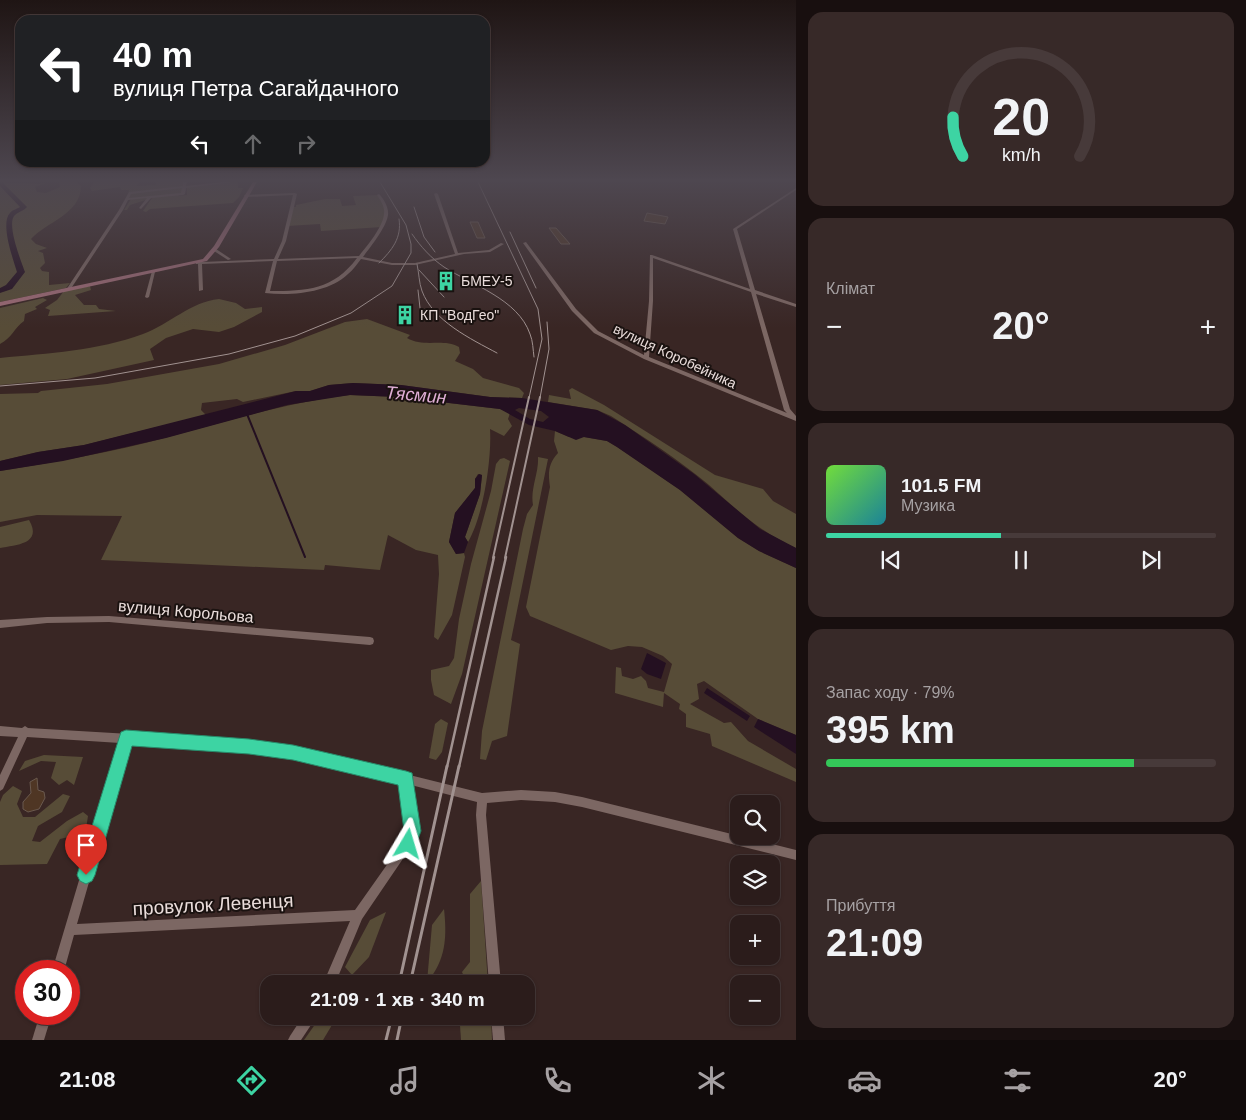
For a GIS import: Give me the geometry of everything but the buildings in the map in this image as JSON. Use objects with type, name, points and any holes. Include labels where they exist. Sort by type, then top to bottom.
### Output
[{"type":"main road","points":[[0,304],[199,262],[210,257],[226,231]]},
{"type":"street","points":[[68,290],[107,231]]},
{"type":"street","points":[[286,231],[267,292],[300,292],[324,286],[347,273],[379,231]]},
{"type":"street","points":[[449,231],[457,255]]},
{"type":"street","points":[[735,231],[787,410],[796,419]]},
{"type":"street","name":"вулиця Коробейника","points":[[524,243],[584,322],[596,332],[646,358],[796,419]]},
{"type":"street","points":[[201,290],[199,262],[359,257],[386,264],[408,264],[490,251],[502,244]]},
{"type":"street","points":[[215,250],[226,258],[234,260]]},
{"type":"street","points":[[646,358],[651,301],[651,256],[796,306]]},
{"type":"street","points":[[147,297],[153,272]]},
{"type":"street","name":"вулиця Корольова","points":[[0,624],[47,620],[109,619],[370,641]]},
{"type":"street","points":[[0,731],[25,731],[249,746],[293,753],[482,798],[521,795],[564,799],[796,855]]},
{"type":"street","points":[[0,786],[25,731]]},
{"type":"street","points":[[61,960],[126,738]]},
{"type":"street","points":[[333,975],[358,915],[408,844],[412,831],[406,800],[406,779]]},
{"type":"street","points":[[482,798],[481,816],[494,975]]},
{"type":"street","name":"провулок Левенця","points":[[70,930],[358,915]]},
{"type":"street","points":[[38,1040],[43,1025]]},
{"type":"street","points":[[294,1040],[304,1025]]},
{"type":"street","points":[[498,1025],[499,1040]]},
{"type":"shaded area","points":[[0,231],[41,231],[31,239],[36,244],[47,248],[38,251],[43,253],[45,263],[40,268],[42,271],[49,272],[49,285],[70,283],[66,288],[0,302]]},
{"type":"shaded area","points":[[90,286],[91,290],[75,295],[84,305],[96,305],[99,309],[116,311],[48,316],[50,310],[45,308],[57,300],[64,291]]},
{"type":"shaded area","points":[[43,298],[47,300],[35,307],[37,309],[25,314],[24,321],[0,344],[0,308]]},
{"type":"shaded area","points":[[219,299],[236,303],[245,309],[262,307],[262,312],[234,327],[219,332],[193,329],[166,338],[150,349],[154,360],[67,379],[0,385],[0,358],[90,348],[126,340],[153,330],[199,304]]},
{"type":"shaded area","points":[[367,319],[410,335],[407,338],[413,341],[447,343],[459,347],[460,353],[455,361],[473,369],[483,378],[519,388],[524,393],[522,398],[490,397],[401,385],[353,383],[329,385],[310,391],[296,391],[243,402],[237,399],[202,403],[201,410],[206,415],[84,445],[38,452],[0,461],[0,394],[38,393],[41,391],[107,384],[219,364],[285,345],[345,322]]},
{"type":"shaded area","points":[[572,388],[604,405],[715,475],[763,489],[773,501],[796,514],[796,548],[760,528],[686,467],[649,440],[611,416],[597,410],[548,402],[549,395],[571,399],[569,390]]},
{"type":"shaded area","points":[[350,395],[398,397],[500,409],[510,413],[508,419],[512,426],[504,436],[490,429],[490,456],[482,503],[468,542],[465,537],[480,494],[482,475],[478,474],[475,479],[475,488],[455,513],[449,542],[456,554],[464,553],[465,557],[452,615],[438,640],[434,637],[439,574],[438,555],[416,550],[388,535],[380,570],[325,565],[324,570],[101,560],[122,516],[37,515],[0,522],[0,471],[105,452],[281,407]]},
{"type":"shaded area","points":[[555,431],[569,437],[584,437],[607,441],[680,490],[738,538],[759,551],[796,568],[796,735],[758,719],[704,681],[697,684],[699,699],[690,704],[724,723],[731,722],[748,741],[796,769],[796,782],[712,746],[710,734],[686,727],[686,714],[679,709],[680,704],[664,693],[663,707],[615,693],[616,667],[621,668],[622,676],[633,679],[641,676],[646,681],[648,688],[664,692],[672,664],[663,656],[642,647],[628,646],[611,650],[530,616],[526,607],[550,487],[550,469],[552,461],[558,453],[554,441]]},
{"type":"shaded area","points":[[538,457],[548,459],[511,640],[520,644],[507,736],[492,741],[486,760],[480,759],[482,731],[523,529],[527,514],[533,505],[532,499]]},
{"type":"shaded area","points":[[504,458],[510,461],[462,674],[451,704],[434,695],[431,670],[449,666],[454,658],[459,619],[496,464],[500,459]]},
{"type":"shaded area","points":[[29,520],[33,534],[30,539],[20,544],[0,548],[0,527]]},
{"type":"shaded area","points":[[441,719],[448,723],[442,752],[436,760],[429,758],[435,724]]},
{"type":"shaded area","points":[[44,755],[83,757],[74,785],[67,780],[59,785],[51,778],[56,762],[41,761],[19,771],[25,761]]},
{"type":"shaded area","points":[[13,786],[22,791],[17,804],[23,817],[35,817],[63,794],[70,796],[62,812],[38,826],[32,841],[40,842],[67,821],[83,812],[88,816],[86,829],[77,835],[60,839],[47,864],[0,865],[0,802],[3,795]]},
{"type":"shaded area","points":[[481,881],[487,975],[463,975],[462,972],[470,962],[470,894]]},
{"type":"shaded area","points":[[444,909],[445,939],[442,957],[432,975],[428,975],[432,925]]},
{"type":"shaded area","points":[[386,912],[369,957],[352,975],[345,967],[370,920]]},
{"type":"shaded area","points":[[315,1025],[332,1025],[323,1040],[304,1040]]},
{"type":"shaded area","points":[[460,1025],[491,1025],[492,1040],[461,1040]]},
{"type":"water","name":"Тясмин","points":[[353,383],[401,385],[490,397],[522,398],[597,410],[625,425],[694,474],[760,529],[796,548],[796,568],[759,551],[738,538],[680,490],[607,441],[584,437],[576,440],[555,431],[529,425],[500,409],[398,397],[350,395],[287,405],[166,438],[63,461],[0,471],[0,461],[38,452],[84,445],[296,391],[310,391],[329,385]],"holes":[[[519,408],[541,411],[549,417],[543,422],[530,419],[515,410]]]},
{"type":"water","points":[[479,474],[482,475],[480,494],[465,537],[468,542],[464,553],[456,554],[449,542],[455,513],[475,488],[475,479]]},
{"type":"water","points":[[647,653],[666,663],[661,679],[647,674],[641,669]]},
{"type":"water","points":[[707,688],[750,716],[747,721],[704,693]]},
{"type":"water","points":[[758,719],[796,735],[796,754],[754,727]]},
{"type":"waterway","points":[[0,291],[9,287],[21,272],[10,231]]},
{"type":"waterway","points":[[247,414],[305,557]]},
{"type":"railway","points":[[379,263],[395,243],[399,231]]},
{"type":"railway","points":[[0,386],[95,378],[229,354],[295,336],[351,313],[392,286],[411,253],[407,231]]},
{"type":"railway","points":[[422,231],[424,237],[435,252]]},
{"type":"railway","points":[[501,231],[538,309],[542,339],[529,398]]},
{"type":"railway","points":[[510,232],[536,288]]},
{"type":"railway","points":[[412,234],[426,252],[439,264],[493,294],[515,311],[524,322],[530,334],[534,357]]},
{"type":"railway","points":[[417,264],[422,291],[427,302],[435,311],[454,328],[497,353]]},
{"type":"railway","points":[[419,270],[444,297]]},
{"type":"railway","points":[[418,290],[420,308]]},
{"type":"railway","points":[[540,398],[549,349],[547,322]]},
{"type":"railway","points":[[493,558],[529,397]]},
{"type":"railway","points":[[505,558],[540,397]]},
{"type":"railway","points":[[447,767],[494,557]]},
{"type":"railway","points":[[459,767],[506,557]]},
{"type":"railway","points":[[401,975],[447,766]]},
{"type":"railway","points":[[412,975],[459,766]]},
{"type":"railway","points":[[386,1040],[390,1025]]},
{"type":"railway","points":[[397,1040],[400,1025]]},
{"type":"place","name":"БМЕУ-5","points":[[446,281]]},
{"type":"place","name":"КП \"ВодГео\"","points":[[405,315]]},
{"type":"route","points":[[86,875],[126,738],[249,746],[321,758],[406,779],[406,800],[411,817],[412,831],[408,844]]}]
